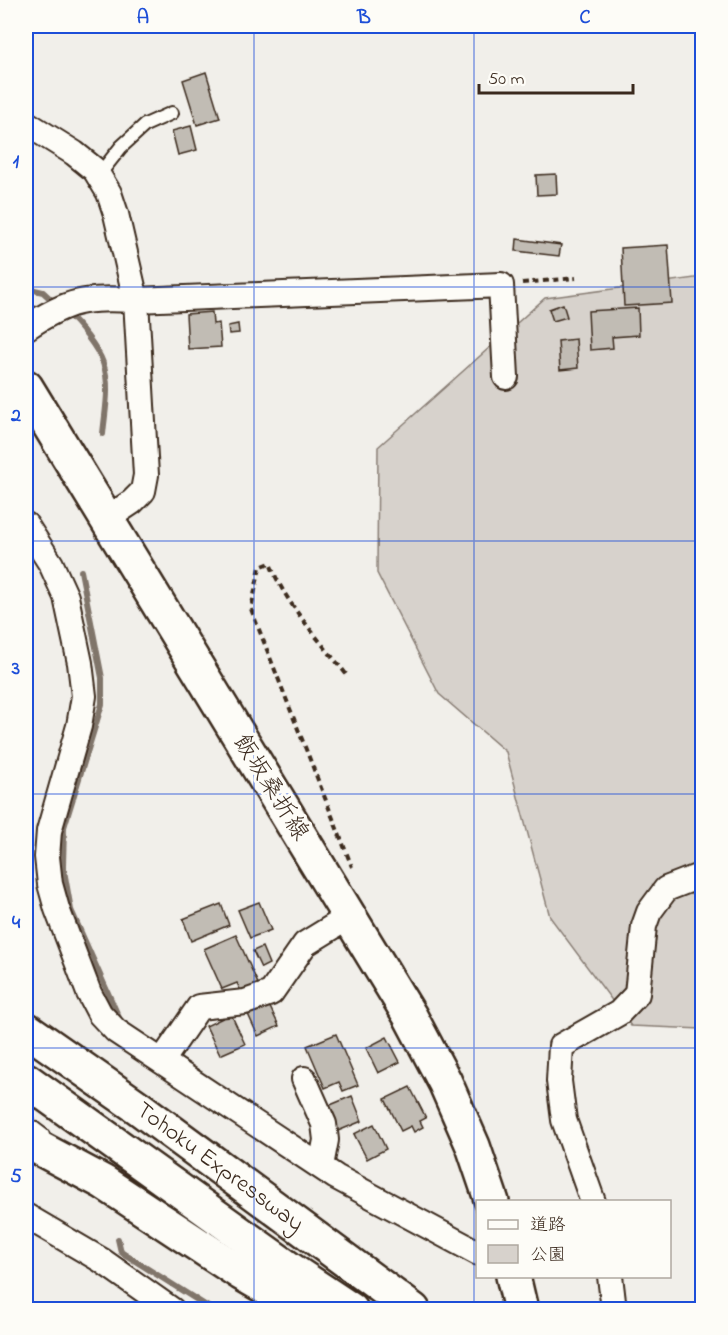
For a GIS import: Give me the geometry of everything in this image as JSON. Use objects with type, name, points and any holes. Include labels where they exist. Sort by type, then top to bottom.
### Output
[{"type":"main road","name":"飯坂桑折線","points":[[26,387],[105,520],[410,1016],[445,1082],[473,1146],[491,1200]]},
{"type":"main road","points":[[26,1011],[273,1191],[406,1304]]},
{"type":"main road","name":"Tohoku Expressway","points":[[26,1029],[139,1108],[406,1304]]},
{"type":"main road","name":"Tohoku Expressway","points":[[26,1080],[288,1268],[351,1310]]},
{"type":"main road","points":[[26,1141],[103,1182],[241,1273],[305,1310]]},
{"type":"street","points":[[32,135],[74,153],[95,170],[109,193],[116,213],[136,300],[147,475],[143,491],[132,502],[105,520]]},
{"type":"street","points":[[26,328],[48,313],[73,302],[99,298],[136,300],[501,285],[506,377]]},
{"type":"street","points":[[26,525],[51,564],[66,597],[80,663],[84,696],[80,726],[49,831],[46,857],[50,884],[67,935],[100,1014],[116,1031],[336,1177],[476,1252]]},
{"type":"street","points":[[592,1200],[564,1120],[559,1081],[561,1046],[619,1013],[637,994],[644,926],[649,912],[666,889],[702,875]]},
{"type":"street","points":[[162,1061],[198,1006],[245,1002],[272,993],[305,944],[349,917]]},
{"type":"street","points":[[304,1079],[324,1124],[326,1140],[321,1166]]},
{"type":"street","points":[[26,1216],[101,1260],[172,1310]]},
{"type":"street","points":[[609,1278],[614,1310]]},
{"type":"lane","points":[[98,176],[121,147],[145,125],[172,113]]},
{"type":"lane","points":[[26,1122],[103,1182]]},
{"type":"path","points":[[501,285],[576,278]]},
{"type":"path","points":[[346,674],[291,603],[276,580],[270,563],[260,567],[251,609],[356,876]]},
{"type":"green space","points":[[702,277],[702,1029],[631,1026],[550,917],[506,752],[439,694],[377,573],[378,447],[545,298]]},
{"type":"building","points":[[206,72],[220,118],[197,125],[183,80]]},
{"type":"building","points":[[191,126],[197,150],[178,155],[172,131]]},
{"type":"building","points":[[556,174],[557,194],[537,195],[536,175]]},
{"type":"building","points":[[517,239],[561,245],[559,256],[516,251]]},
{"type":"building","points":[[668,245],[672,303],[624,306],[621,248]]},
{"type":"building","points":[[563,304],[567,317],[553,321],[549,309]]},
{"type":"building","points":[[638,308],[639,335],[612,337],[613,348],[590,350],[588,311]]},
{"type":"building","points":[[212,312],[213,324],[219,323],[221,347],[188,349],[186,314]]},
{"type":"building","points":[[238,324],[239,333],[229,334],[228,326]]},
{"type":"building","points":[[576,339],[578,368],[560,370],[558,341]]},
{"type":"building","points":[[259,902],[271,930],[250,938],[238,910]]},
{"type":"building","points":[[221,904],[229,925],[191,941],[183,919]]},
{"type":"building","points":[[236,935],[259,986],[242,994],[237,983],[222,989],[204,949]]},
{"type":"building","points":[[262,947],[269,964],[261,968],[253,951]]},
{"type":"building","points":[[268,1003],[279,1026],[258,1036],[247,1012]]},
{"type":"building","points":[[231,1014],[245,1044],[220,1055],[206,1026]]},
{"type":"building","points":[[336,1034],[358,1085],[343,1091],[339,1082],[325,1088],[307,1046]]},
{"type":"building","points":[[387,1037],[400,1062],[378,1073],[366,1048]]},
{"type":"building","points":[[410,1087],[426,1118],[420,1121],[423,1127],[414,1132],[411,1126],[401,1131],[385,1099]]},
{"type":"building","points":[[352,1096],[362,1121],[338,1131],[328,1106]]},
{"type":"building","points":[[374,1124],[386,1149],[367,1159],[354,1134]]},
{"type":"waterway","points":[[26,288],[43,292],[56,304]]},
{"type":"waterway","points":[[66,313],[87,336],[103,363],[107,380],[103,434]]},
{"type":"waterway","points":[[81,571],[102,678],[102,704],[64,827],[63,865],[71,910],[120,1020]]},
{"type":"waterway","points":[[118,1239],[121,1252],[213,1310]]}]
